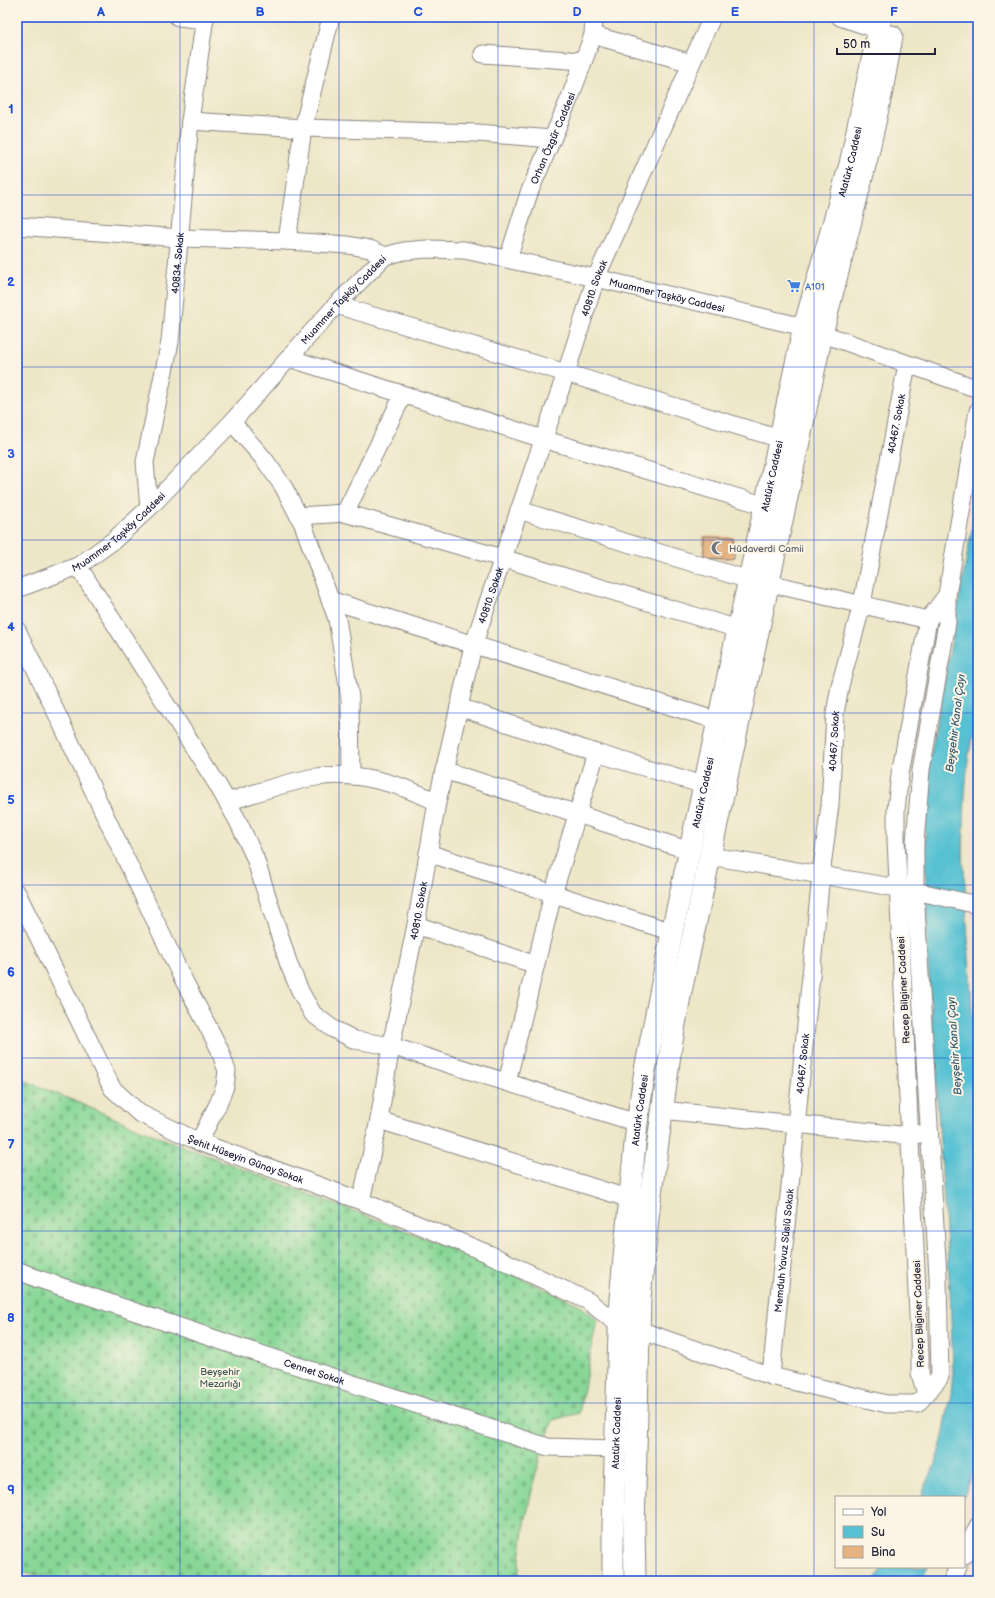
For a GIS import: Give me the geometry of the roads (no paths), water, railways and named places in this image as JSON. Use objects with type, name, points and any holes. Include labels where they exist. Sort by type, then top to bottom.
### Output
[{"type":"main road","name":"Atatürk Caddesi","points":[[613,1581],[620,1299],[637,1123],[655,1012],[738,629],[759,581],[766,506],[780,439],[867,158],[882,91],[895,17]]},
{"type":"main road","name":"Atatürk Caddesi","points":[[635,1581],[634,1527],[640,1298],[649,1208],[662,1110],[680,996],[710,856],[759,581],[880,24]]},
{"type":"street","points":[[178,17],[205,19]]},
{"type":"street","points":[[286,241],[303,128],[331,17]]},
{"type":"street","name":"Orhan Özgür Caddesi","points":[[508,259],[529,193],[571,96],[593,35],[594,17]]},
{"type":"street","name":"40810. Sokak","points":[[361,1201],[379,1120],[391,1046],[416,925],[437,802],[473,646],[566,373],[596,278],[712,17]]},
{"type":"street","points":[[840,17],[880,24]]},
{"type":"street","name":"40834. Sokak","points":[[149,508],[145,462],[170,342],[190,121],[205,19]]},
{"type":"street","points":[[593,35],[692,63]]},
{"type":"street","points":[[482,54],[583,61]]},
{"type":"street","points":[[190,121],[303,128],[477,133],[552,139]]},
{"type":"street","points":[[17,226],[180,238],[286,241],[348,245],[370,249],[385,256]]},
{"type":"street","name":"Muammer Taşköy Caddesi","points":[[17,589],[78,566],[113,541],[149,508],[232,422],[336,305],[385,256],[412,250],[464,250],[596,278],[813,331],[978,389]]},
{"type":"street","points":[[336,305],[566,373],[780,439]]},
{"type":"street","points":[[289,358],[543,439],[766,506]]},
{"type":"street","name":"40467. Sokak","points":[[797,1125],[830,804],[834,714],[862,604],[907,364]]},
{"type":"street","points":[[345,514],[403,395]]},
{"type":"street","name":"Recep Bilginer Caddesi","points":[[926,1394],[920,1373],[910,1136],[907,890],[915,842],[921,770],[947,623],[947,594],[978,411]]},
{"type":"street","points":[[232,422],[264,459],[283,486],[299,516],[337,619],[350,698],[351,775]]},
{"type":"street","points":[[519,510],[759,581],[928,620]]},
{"type":"street","points":[[299,516],[345,514],[502,558],[738,629]]},
{"type":"street","points":[[78,566],[227,802],[255,858],[289,965],[301,993],[313,1014],[333,1029],[355,1040],[391,1046],[637,1123]]},
{"type":"street","name":"Recep Bilginer Caddesi","points":[[619,1325],[639,1330],[771,1376],[887,1404],[917,1404],[940,1377],[938,1276],[930,1132],[907,890],[896,810],[900,774],[928,620],[947,594]]},
{"type":"street","points":[[330,600],[473,646],[718,721]]},
{"type":"street","points":[[17,630],[180,973],[219,1048],[227,1071],[225,1086],[220,1102],[199,1142]]},
{"type":"street","points":[[459,707],[596,753],[704,785]]},
{"type":"street","points":[[506,1082],[553,894],[596,753]]},
{"type":"street","points":[[444,770],[690,851]]},
{"type":"street","points":[[227,802],[317,777],[351,775],[389,782],[414,791],[437,802]]},
{"type":"street","points":[[428,853],[672,932]]},
{"type":"street","points":[[710,856],[907,890],[978,905]]},
{"type":"street","name":"Şehit Hüseyin Günay Sokak","points":[[17,893],[112,1088],[140,1113],[199,1142],[361,1201],[489,1254],[588,1301],[619,1325]]},
{"type":"street","points":[[416,925],[536,965]]},
{"type":"street","points":[[662,1110],[910,1136],[930,1132]]},
{"type":"street","points":[[379,1120],[630,1198]]},
{"type":"street","name":"Memduh Yavuz Süslü Sokak","points":[[771,1376],[797,1125]]},
{"type":"street","name":"Cennet Sokak","points":[[17,1270],[40,1280],[236,1346],[548,1447],[616,1449]]},
{"type":"street","points":[[588,1301],[640,1298]]},
{"type":"street","points":[[965,1553],[978,1526]]},
{"type":"street","points":[[952,1581],[958,1568]]},
{"type":"water","name":"Beyşehir Kanal Çayı","points":[[978,495],[978,706],[968,759],[963,854],[978,1112],[978,1458],[964,1496],[921,1496],[935,1464],[942,1441],[951,1394],[953,1371],[950,1291],[927,948],[925,839],[927,776]]},
{"type":"water","points":[[882,1568],[928,1568],[921,1581],[875,1581]]},
{"type":"place","name":"A101","points":[[794,286]]},
{"type":"place","name":"Hüdaverdi Camii","points":[[718,548]]},
{"type":"park label","name":"Beyşehir Mezarlığı","points":[[220,1376]]}]
